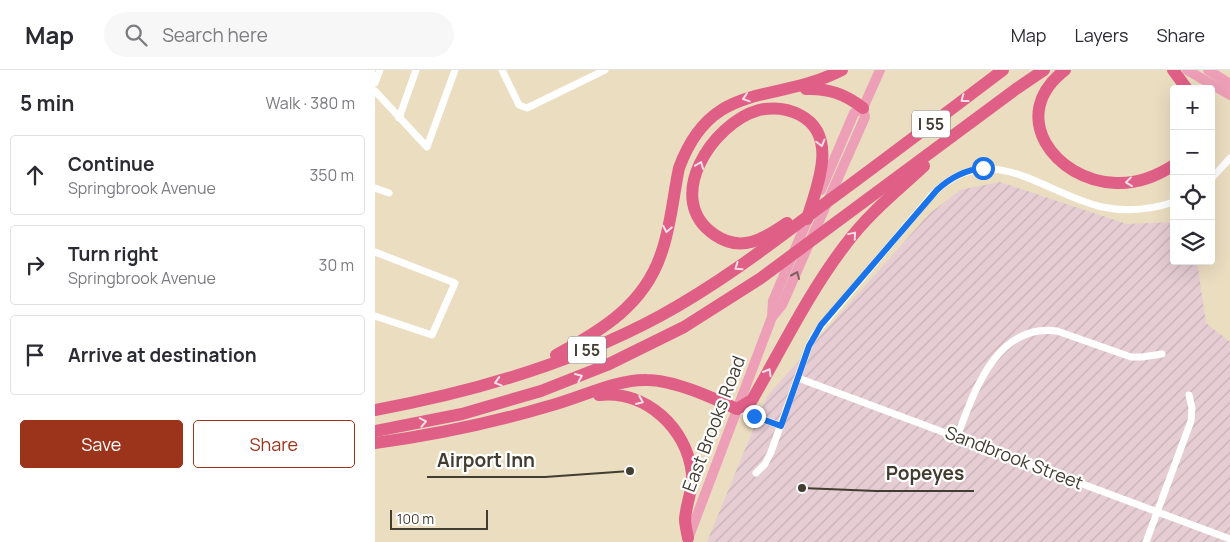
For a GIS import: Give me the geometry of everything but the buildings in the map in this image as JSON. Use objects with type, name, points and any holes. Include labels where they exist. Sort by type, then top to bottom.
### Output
[{"type":"highway","points":[[517,377],[599,331],[618,318],[650,281],[661,254],[679,168],[692,141],[706,122],[736,101],[753,95],[817,81],[843,70]]},
{"type":"highway","name":"I 55","points":[[375,410],[437,398],[517,377],[591,349],[660,316],[729,274],[778,239],[1003,70]]},
{"type":"highway","name":"I 55","points":[[375,430],[462,414],[525,396],[573,379],[684,327],[761,278],[984,112],[1044,70]]},
{"type":"highway","points":[[1065,70],[1051,84],[1044,96],[1038,117],[1040,133],[1044,143],[1059,159],[1080,174],[1103,182],[1116,183],[1134,182],[1153,177],[1170,167]]},
{"type":"highway","points":[[1173,70],[1184,85]]},
{"type":"highway","points":[[775,91],[824,89],[845,96],[863,108]]},
{"type":"highway","points":[[804,228],[821,170],[823,158],[821,139],[816,130],[803,116],[787,110],[768,109],[754,112],[740,118],[713,140],[699,165],[695,179],[694,210],[703,226],[728,243],[739,244],[761,239],[797,216],[817,210]]},
{"type":"highway","points":[[375,443],[447,432],[575,399],[622,383],[647,380],[675,385],[737,409],[752,400],[819,284],[846,243],[879,207],[984,112]]},
{"type":"highway","points":[[575,399],[614,394],[627,396],[656,410],[673,427],[687,451],[692,474],[692,486],[685,522],[691,541]]},
{"type":"main road","name":"East Brooks Road","points":[[691,541],[737,409],[772,317],[773,301],[855,113],[863,108],[880,70]]},
{"type":"main road","points":[[1187,70],[1230,95]]},
{"type":"main road","points":[[1208,70],[1230,84]]},
{"type":"main road","name":"East Brooks Road","points":[[772,317],[782,305],[865,117],[863,108]]},
{"type":"street","points":[[375,84],[380,70]]},
{"type":"street","points":[[399,118],[416,70]]},
{"type":"street","points":[[375,91],[427,147],[455,70]]},
{"type":"street","points":[[501,70],[519,105],[527,108],[605,70]]},
{"type":"street","points":[[1215,175],[1230,158]]},
{"type":"street","points":[[756,473],[768,458],[809,346],[821,325],[943,184],[970,170],[983,168],[1004,170],[1085,201],[1114,209],[1146,209],[1170,203]]},
{"type":"street","points":[[375,188],[389,193]]},
{"type":"street","points":[[375,252],[455,283],[432,335],[375,316]]},
{"type":"street","points":[[957,437],[973,394],[989,366],[1011,343],[1029,332],[1046,329],[1057,330],[1135,357],[1162,354]]},
{"type":"street","name":"Sandbrook Street","points":[[798,378],[1230,539]]},
{"type":"street","points":[[1146,542],[1191,421],[1192,408],[1189,395]]},
{"type":"street","points":[[737,409],[781,426]]},
{"type":"shaded area","points":[[1000,182],[1127,224],[1170,222],[1170,265],[1198,265],[1206,323],[1230,342],[1230,542],[707,542],[767,396],[929,214],[960,190]]},
{"type":"place","name":"Airport Inn","points":[[630,471]]},
{"type":"place","name":"Popeyes","points":[[802,488]]},
{"type":"route","points":[[754,416],[781,426],[811,340],[821,325],[937,190],[956,176],[970,170],[983,168]]}]
